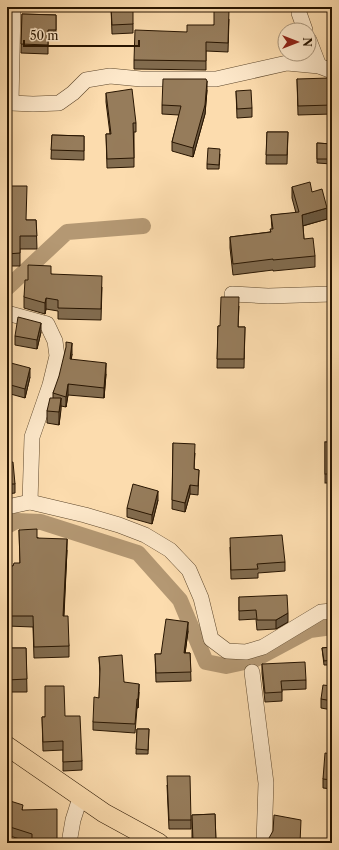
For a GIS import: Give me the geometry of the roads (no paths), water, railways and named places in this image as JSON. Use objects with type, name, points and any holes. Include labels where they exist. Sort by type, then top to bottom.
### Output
[{"type":"main road","points":[[7,746],[80,798],[159,843]]},
{"type":"street","points":[[13,7],[9,105],[59,102],[72,93],[86,80],[110,76],[141,79],[216,79],[287,63],[325,69]]},
{"type":"street","points":[[299,7],[299,13],[302,22]]},
{"type":"street","points":[[317,54],[325,69]]},
{"type":"street","points":[[232,294],[268,296],[332,294]]},
{"type":"street","points":[[7,312],[47,324],[55,341],[57,356],[50,385],[32,437],[30,502]]},
{"type":"street","points":[[7,506],[30,502],[119,525],[145,535],[170,550],[190,570],[201,598],[211,639],[227,652],[246,652],[263,647],[321,612],[332,611]]},
{"type":"street","points":[[252,672],[266,783],[264,843]]},
{"type":"street","points":[[70,843],[73,820],[80,798]]},
{"type":"waterway","points":[[7,288],[67,232],[143,226]]},
{"type":"waterway","points":[[7,526],[16,521],[41,522],[138,553],[180,600],[206,662],[226,666],[254,660],[310,630],[332,627]]}]
